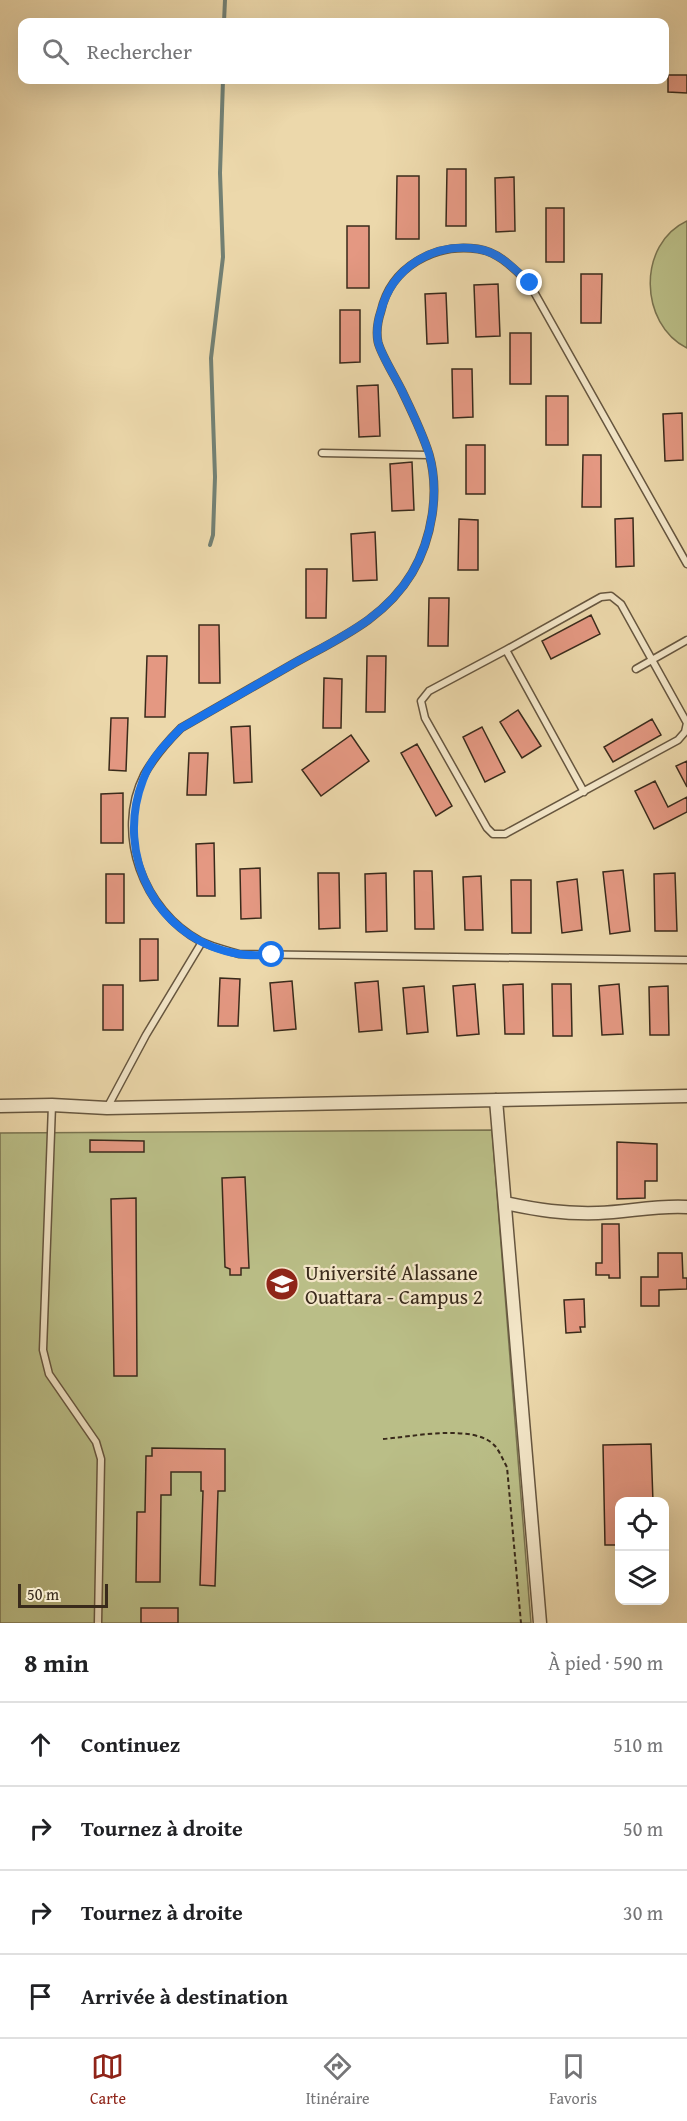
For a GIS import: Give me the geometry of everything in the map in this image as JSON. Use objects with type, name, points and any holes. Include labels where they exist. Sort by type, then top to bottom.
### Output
[{"type":"street","points":[[0,1106],[52,1105],[107,1108],[687,1096]]},
{"type":"street","points":[[496,1100],[540,1623]]},
{"type":"street","points":[[505,1203],[555,1213],[598,1213],[674,1206],[687,1207]]},
{"type":"lane","points":[[687,564],[530,283],[502,258],[479,249],[445,248],[420,258],[398,276],[383,300],[378,322],[378,343],[419,426],[429,455],[433,497],[429,527],[425,543],[412,572],[392,600],[364,625],[181,728],[160,750],[143,777],[135,803],[133,834],[139,868],[149,892],[168,918],[202,942],[239,954],[687,960]]},
{"type":"lane","points":[[322,453],[429,455]]},
{"type":"lane","points":[[611,596],[621,603],[653,660],[687,723],[685,732],[678,740],[505,834],[493,834],[487,828],[425,718],[421,701],[429,691],[601,597],[611,596]]},
{"type":"lane","points":[[636,669],[687,640]]},
{"type":"lane","points":[[507,650],[584,792]]},
{"type":"lane","points":[[107,1108],[202,942]]},
{"type":"lane","points":[[52,1105],[43,1350],[49,1374],[96,1442],[101,1459],[98,1623]]},
{"type":"path","points":[[383,1439],[473,1433],[494,1444],[507,1467],[521,1623]]},
{"type":"green space","points":[[687,221],[687,348],[671,337],[660,321],[653,303],[650,284],[652,265],[659,247],[671,232]]},
{"type":"green space","name":"Université Alassane Ouattara - Campus 2","points":[[492,1130],[531,1623],[0,1623],[0,1133]]},
{"type":"building","points":[[669,75],[687,75],[687,93],[668,92]]},
{"type":"building","points":[[447,169],[466,169],[466,226],[446,226]]},
{"type":"building","points":[[397,176],[419,176],[419,239],[396,239]]},
{"type":"building","points":[[514,177],[515,231],[496,232],[495,178]]},
{"type":"building","points":[[546,208],[564,208],[564,262],[546,262]]},
{"type":"building","points":[[347,226],[369,226],[369,288],[347,288]]},
{"type":"building","points":[[581,274],[602,274],[601,323],[581,323]]},
{"type":"building","points":[[498,284],[500,336],[476,337],[474,285]]},
{"type":"building","points":[[446,293],[448,343],[427,344],[425,294]]},
{"type":"building","points":[[340,310],[360,310],[360,362],[340,363]]},
{"type":"building","points":[[510,333],[531,333],[531,384],[510,384]]},
{"type":"building","points":[[452,369],[472,369],[473,417],[453,418]]},
{"type":"building","points":[[378,385],[380,436],[359,437],[357,386]]},
{"type":"building","points":[[546,396],[568,396],[568,445],[546,445]]},
{"type":"building","points":[[682,413],[683,460],[665,461],[663,414]]},
{"type":"building","points":[[466,445],[485,445],[485,494],[466,494]]},
{"type":"building","points":[[583,455],[601,455],[601,507],[582,507]]},
{"type":"building","points":[[412,462],[414,510],[392,511],[390,464]]},
{"type":"building","points":[[633,518],[634,566],[616,567],[615,519]]},
{"type":"building","points":[[459,519],[478,520],[478,570],[458,570]]},
{"type":"building","points":[[375,532],[377,580],[353,581],[351,534]]},
{"type":"building","points":[[306,569],[327,569],[326,618],[306,618]]},
{"type":"building","points":[[429,598],[449,598],[448,646],[428,646]]},
{"type":"building","points":[[591,615],[600,634],[551,659],[542,641]]},
{"type":"building","points":[[199,625],[219,625],[220,683],[199,683]]},
{"type":"building","points":[[147,656],[167,656],[165,717],[145,717]]},
{"type":"building","points":[[367,656],[386,656],[385,712],[366,712]]},
{"type":"building","points":[[324,678],[342,679],[341,728],[323,728]]},
{"type":"building","points":[[518,710],[541,746],[522,758],[500,722]]},
{"type":"building","points":[[111,718],[128,718],[126,771],[109,770]]},
{"type":"building","points":[[652,719],[661,735],[613,762],[604,747]]},
{"type":"building","points":[[250,726],[252,782],[234,783],[231,727]]},
{"type":"building","points":[[482,727],[505,772],[485,782],[463,737]]},
{"type":"building","points":[[351,735],[369,761],[321,796],[302,770]]},
{"type":"building","points":[[417,744],[452,806],[436,816],[401,753]]},
{"type":"building","points":[[189,753],[208,753],[206,795],[187,795]]},
{"type":"building","points":[[687,761],[687,787],[676,766]]},
{"type":"building","points":[[655,781],[668,807],[687,797],[687,812],[654,829],[635,791]]},
{"type":"building","points":[[123,793],[123,843],[101,843],[101,794]]},
{"type":"building","points":[[214,843],[215,896],[197,896],[196,844]]},
{"type":"building","points":[[260,868],[261,918],[241,919],[240,869]]},
{"type":"building","points":[[623,870],[630,931],[610,934],[603,872]]},
{"type":"building","points":[[414,871],[432,871],[434,929],[415,929]]},
{"type":"building","points":[[318,873],[339,873],[340,928],[319,929]]},
{"type":"building","points":[[386,873],[387,931],[366,932],[365,874]]},
{"type":"building","points":[[675,873],[677,931],[655,931],[654,874]]},
{"type":"building","points":[[106,874],[124,874],[124,923],[106,923]]},
{"type":"building","points":[[481,876],[483,930],[465,930],[463,877]]},
{"type":"building","points":[[577,879],[582,930],[562,933],[557,882]]},
{"type":"building","points":[[511,880],[531,880],[531,933],[512,933]]},
{"type":"building","points":[[140,939],[158,939],[158,980],[140,981]]},
{"type":"building","points":[[220,978],[240,979],[238,1026],[218,1026]]},
{"type":"building","points":[[292,981],[296,1029],[274,1031],[270,983]]},
{"type":"building","points":[[378,981],[382,1030],[359,1032],[355,983]]},
{"type":"building","points":[[475,984],[479,1034],[457,1036],[453,986]]},
{"type":"building","points":[[523,984],[524,1034],[505,1034],[503,985]]},
{"type":"building","points":[[552,984],[571,984],[572,1036],[553,1036]]},
{"type":"building","points":[[619,984],[623,1034],[602,1035],[599,986]]},
{"type":"building","points":[[103,985],[123,985],[123,1030],[103,1030]]},
{"type":"building","points":[[424,986],[428,1032],[407,1034],[403,988]]},
{"type":"building","points":[[668,986],[669,1035],[650,1035],[649,987]]},
{"type":"building","points":[[90,1140],[144,1141],[144,1152],[90,1152]]},
{"type":"building","points":[[617,1142],[657,1144],[657,1181],[645,1181],[645,1198],[617,1199]]},
{"type":"building","points":[[245,1177],[249,1268],[241,1268],[241,1275],[230,1275],[230,1269],[225,1267],[222,1178]]},
{"type":"building","points":[[136,1198],[137,1376],[114,1376],[111,1199]]},
{"type":"building","points":[[602,1224],[619,1224],[620,1278],[596,1275],[596,1263],[602,1263]]},
{"type":"building","points":[[658,1253],[682,1253],[683,1278],[687,1278],[687,1289],[659,1290],[659,1306],[641,1306],[641,1277],[658,1277]]},
{"type":"building","points":[[584,1299],[585,1327],[580,1327],[581,1332],[566,1333],[564,1300]]},
{"type":"building","points":[[651,1444],[653,1497],[615,1497],[615,1545],[605,1545],[603,1445]]},
{"type":"building","points":[[152,1448],[225,1449],[225,1491],[218,1491],[215,1586],[200,1585],[203,1491],[201,1491],[201,1472],[171,1472],[171,1495],[161,1495],[160,1582],[136,1582],[137,1512],[145,1512],[146,1456],[152,1456]]},
{"type":"building","points":[[141,1608],[178,1608],[178,1623],[141,1623]]},
{"type":"waterway","points":[[224,18],[225,0]]},
{"type":"waterway","points":[[210,545],[213,535],[215,477],[211,358],[223,257],[220,173],[223,84]]},
{"type":"place","name":"Université Alassane Ouattara - Campus 2","points":[[282,1284]]},
{"type":"route","points":[[272,955],[239,954],[202,942],[183,931],[168,918],[149,892],[139,868],[133,834],[135,803],[143,777],[160,750],[181,728],[364,625],[392,600],[412,572],[425,543],[433,497],[431,463],[419,426],[378,343],[378,322],[383,300],[398,276],[420,258],[445,248],[479,249],[502,258],[530,283]]}]
